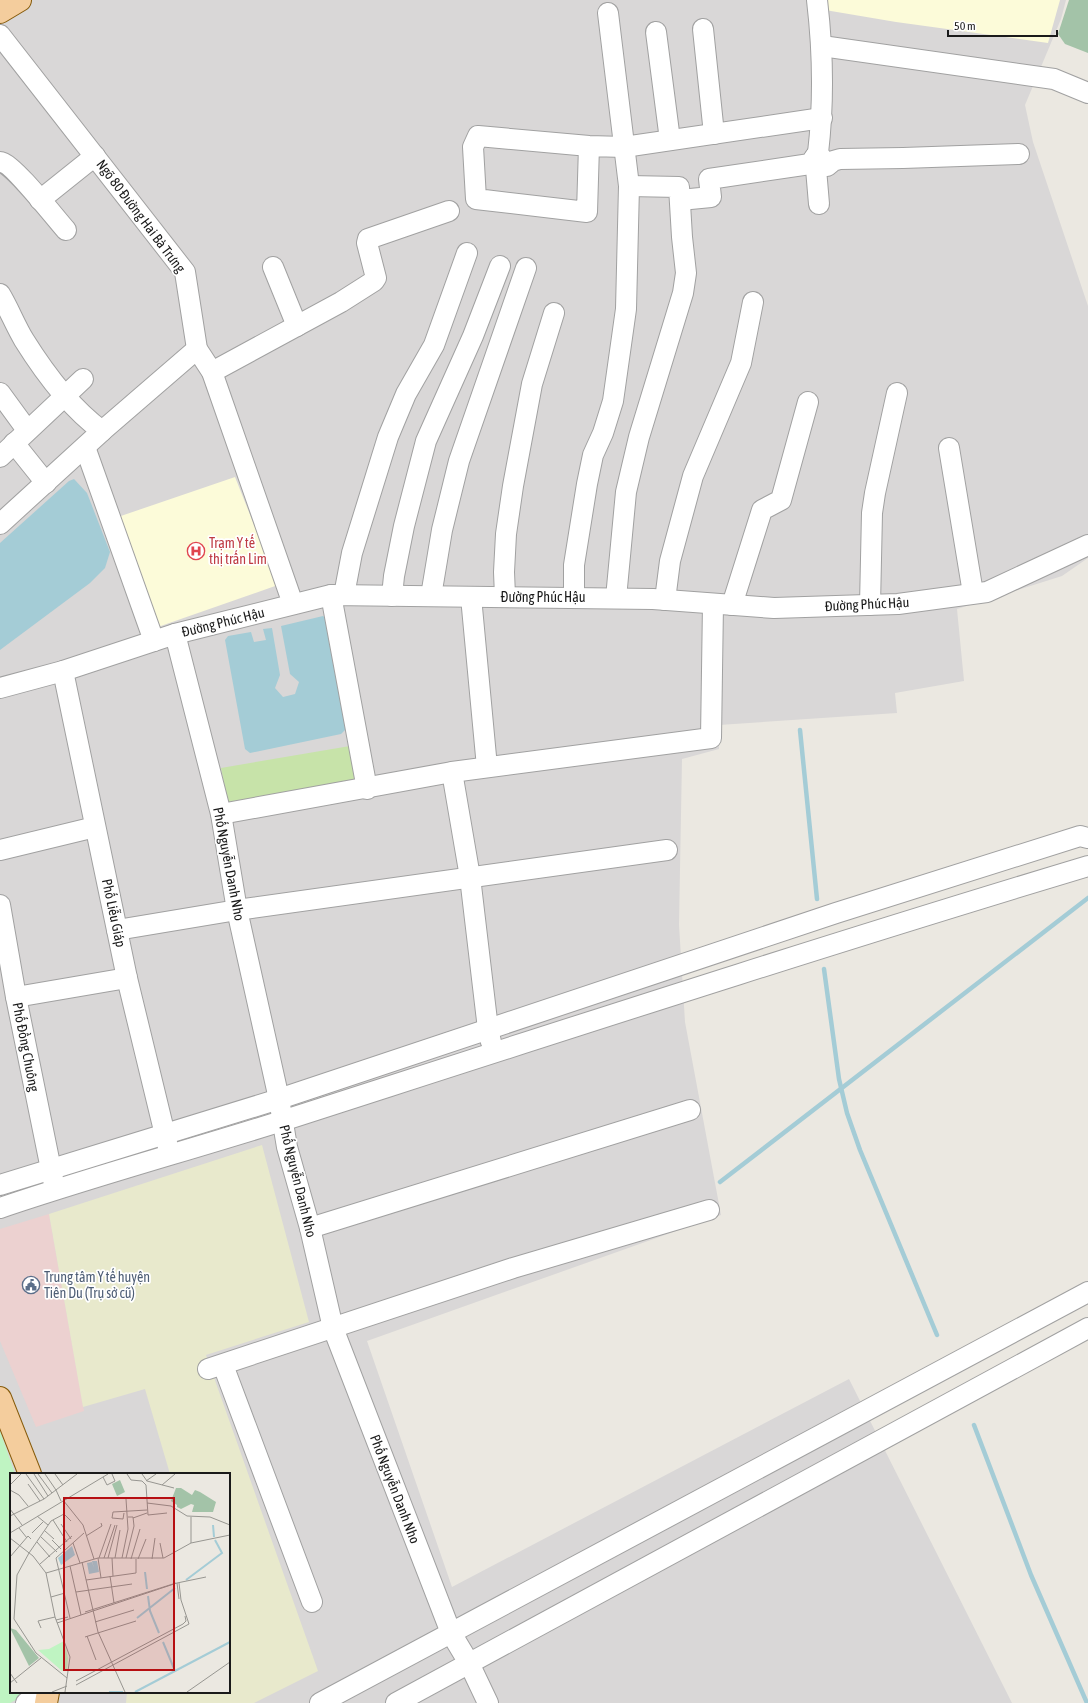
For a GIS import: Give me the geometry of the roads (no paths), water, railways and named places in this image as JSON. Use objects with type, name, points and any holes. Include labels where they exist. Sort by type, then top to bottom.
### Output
[{"type":"main road","points":[[0,12],[20,0]]},
{"type":"main road","points":[[0,1398],[30,1473]]},
{"type":"main road","points":[[46,1703],[48,1693]]},
{"type":"street","points":[[817,0],[822,46],[822,118],[816,155],[819,204]]},
{"type":"street","points":[[574,597],[574,565],[585,498],[593,455],[604,433],[612,401],[626,309],[629,186],[608,13]]},
{"type":"street","points":[[703,29],[714,134]]},
{"type":"street","points":[[656,32],[670,140]]},
{"type":"street","name":"Ngõ 80 Đường Hai Bà Trưng","points":[[0,35],[185,272],[197,349],[212,372],[293,604]]},
{"type":"street","points":[[822,46],[1054,79],[1088,93]]},
{"type":"street","points":[[589,146],[587,212],[476,198],[473,147],[478,136],[589,146],[624,147],[822,118]]},
{"type":"street","points":[[816,155],[827,166],[833,161],[840,159],[1019,154]]},
{"type":"street","points":[[680,200],[711,197],[710,179],[810,164],[816,155]]},
{"type":"street","points":[[40,200],[94,156]]},
{"type":"street","points":[[0,162],[3,162],[16,173],[66,230]]},
{"type":"street","points":[[616,598],[626,492],[637,444],[685,283],[686,273],[679,187],[629,186]]},
{"type":"street","points":[[212,372],[341,302],[376,280],[363,253],[368,239],[449,211]]},
{"type":"street","points":[[367,789],[338,595],[388,437],[406,394],[434,345],[467,253]]},
{"type":"street","points":[[392,596],[394,576],[404,526],[426,441],[473,336],[500,266]]},
{"type":"street","points":[[273,267],[298,326]]},
{"type":"street","points":[[431,596],[442,530],[459,461],[526,268]]},
{"type":"street","points":[[0,294],[24,340],[65,396],[89,422],[102,432]]},
{"type":"street","points":[[665,600],[670,561],[693,476],[741,363],[753,302]]},
{"type":"street","points":[[505,596],[504,572],[506,534],[513,486],[532,384],[554,313]]},
{"type":"street","points":[[0,524],[197,349]]},
{"type":"street","points":[[14,444],[83,379]]},
{"type":"street","points":[[0,393],[14,444],[46,483]]},
{"type":"street","points":[[870,605],[872,513],[874,492],[897,393]]},
{"type":"street","points":[[221,814],[367,789],[452,772],[711,738],[723,604],[762,510],[781,500],[808,402]]},
{"type":"street","points":[[85,447],[154,641]]},
{"type":"street","points":[[949,448],[973,593]]},
{"type":"street","name":"Đường Phúc Hậu","points":[[0,688],[62,671],[176,634],[293,604],[338,595],[616,598],[774,608],[898,604],[987,592],[1088,545]]},
{"type":"street","points":[[471,597],[487,768]]},
{"type":"street","name":"Phố Nguyễn Danh Nho","points":[[176,634],[221,814],[237,910],[279,1099],[287,1147],[310,1228],[333,1328],[451,1633],[469,1663],[488,1703]]},
{"type":"street","name":"Phố Liễu Giáp","points":[[62,671],[117,930],[164,1135],[170,1154]]},
{"type":"street","points":[[452,772],[470,877],[488,1029],[494,1051]]},
{"type":"street","points":[[0,850],[95,827]]},
{"type":"street","points":[[0,1208],[53,1180],[164,1135],[279,1099],[836,913],[1080,836],[1088,838]]},
{"type":"street","points":[[117,930],[237,910],[667,850]]},
{"type":"street","points":[[0,1186],[53,1180],[170,1154],[282,1120],[887,926],[1088,866]]},
{"type":"street","name":"Phố Đồng Chuông","points":[[0,905],[3,943],[16,997],[53,1180]]},
{"type":"street","points":[[669,969],[676,993]]},
{"type":"street","points":[[16,997],[128,978]]},
{"type":"street","points":[[310,1228],[690,1110]]},
{"type":"street","points":[[312,1602],[215,1367],[513,1268],[709,1210]]},
{"type":"street","points":[[320,1703],[1088,1292]]},
{"type":"street","points":[[396,1703],[1088,1328]]},
{"type":"street","points":[[885,1401],[902,1429]]},
{"type":"street","points":[[26,1703],[39,1693]]},
{"type":"water","points":[[74,479],[87,493],[110,552],[105,568],[90,583],[0,650],[0,543],[69,481]]},
{"type":"water","points":[[323,616],[327,619],[346,729],[341,734],[250,753],[245,749],[225,640],[228,636],[251,632],[254,642],[266,640],[263,629],[272,628],[280,675],[275,688],[283,697],[295,694],[299,682],[290,674],[281,626]]},
{"type":"waterway","points":[[800,730],[817,899]]},
{"type":"waterway","points":[[720,1182],[1088,898]]},
{"type":"waterway","points":[[824,969],[839,1079],[847,1113],[860,1150],[937,1335]]},
{"type":"waterway","points":[[974,1425],[1031,1575],[1087,1703]]},
{"type":"place","name":"Trạm Y tế thị trấn Lim","points":[[196,551]]},
{"type":"place","name":"Trung tâm Y tế huyện Tiên Du (Trụ sở cũ)","points":[[31,1285]]}]
